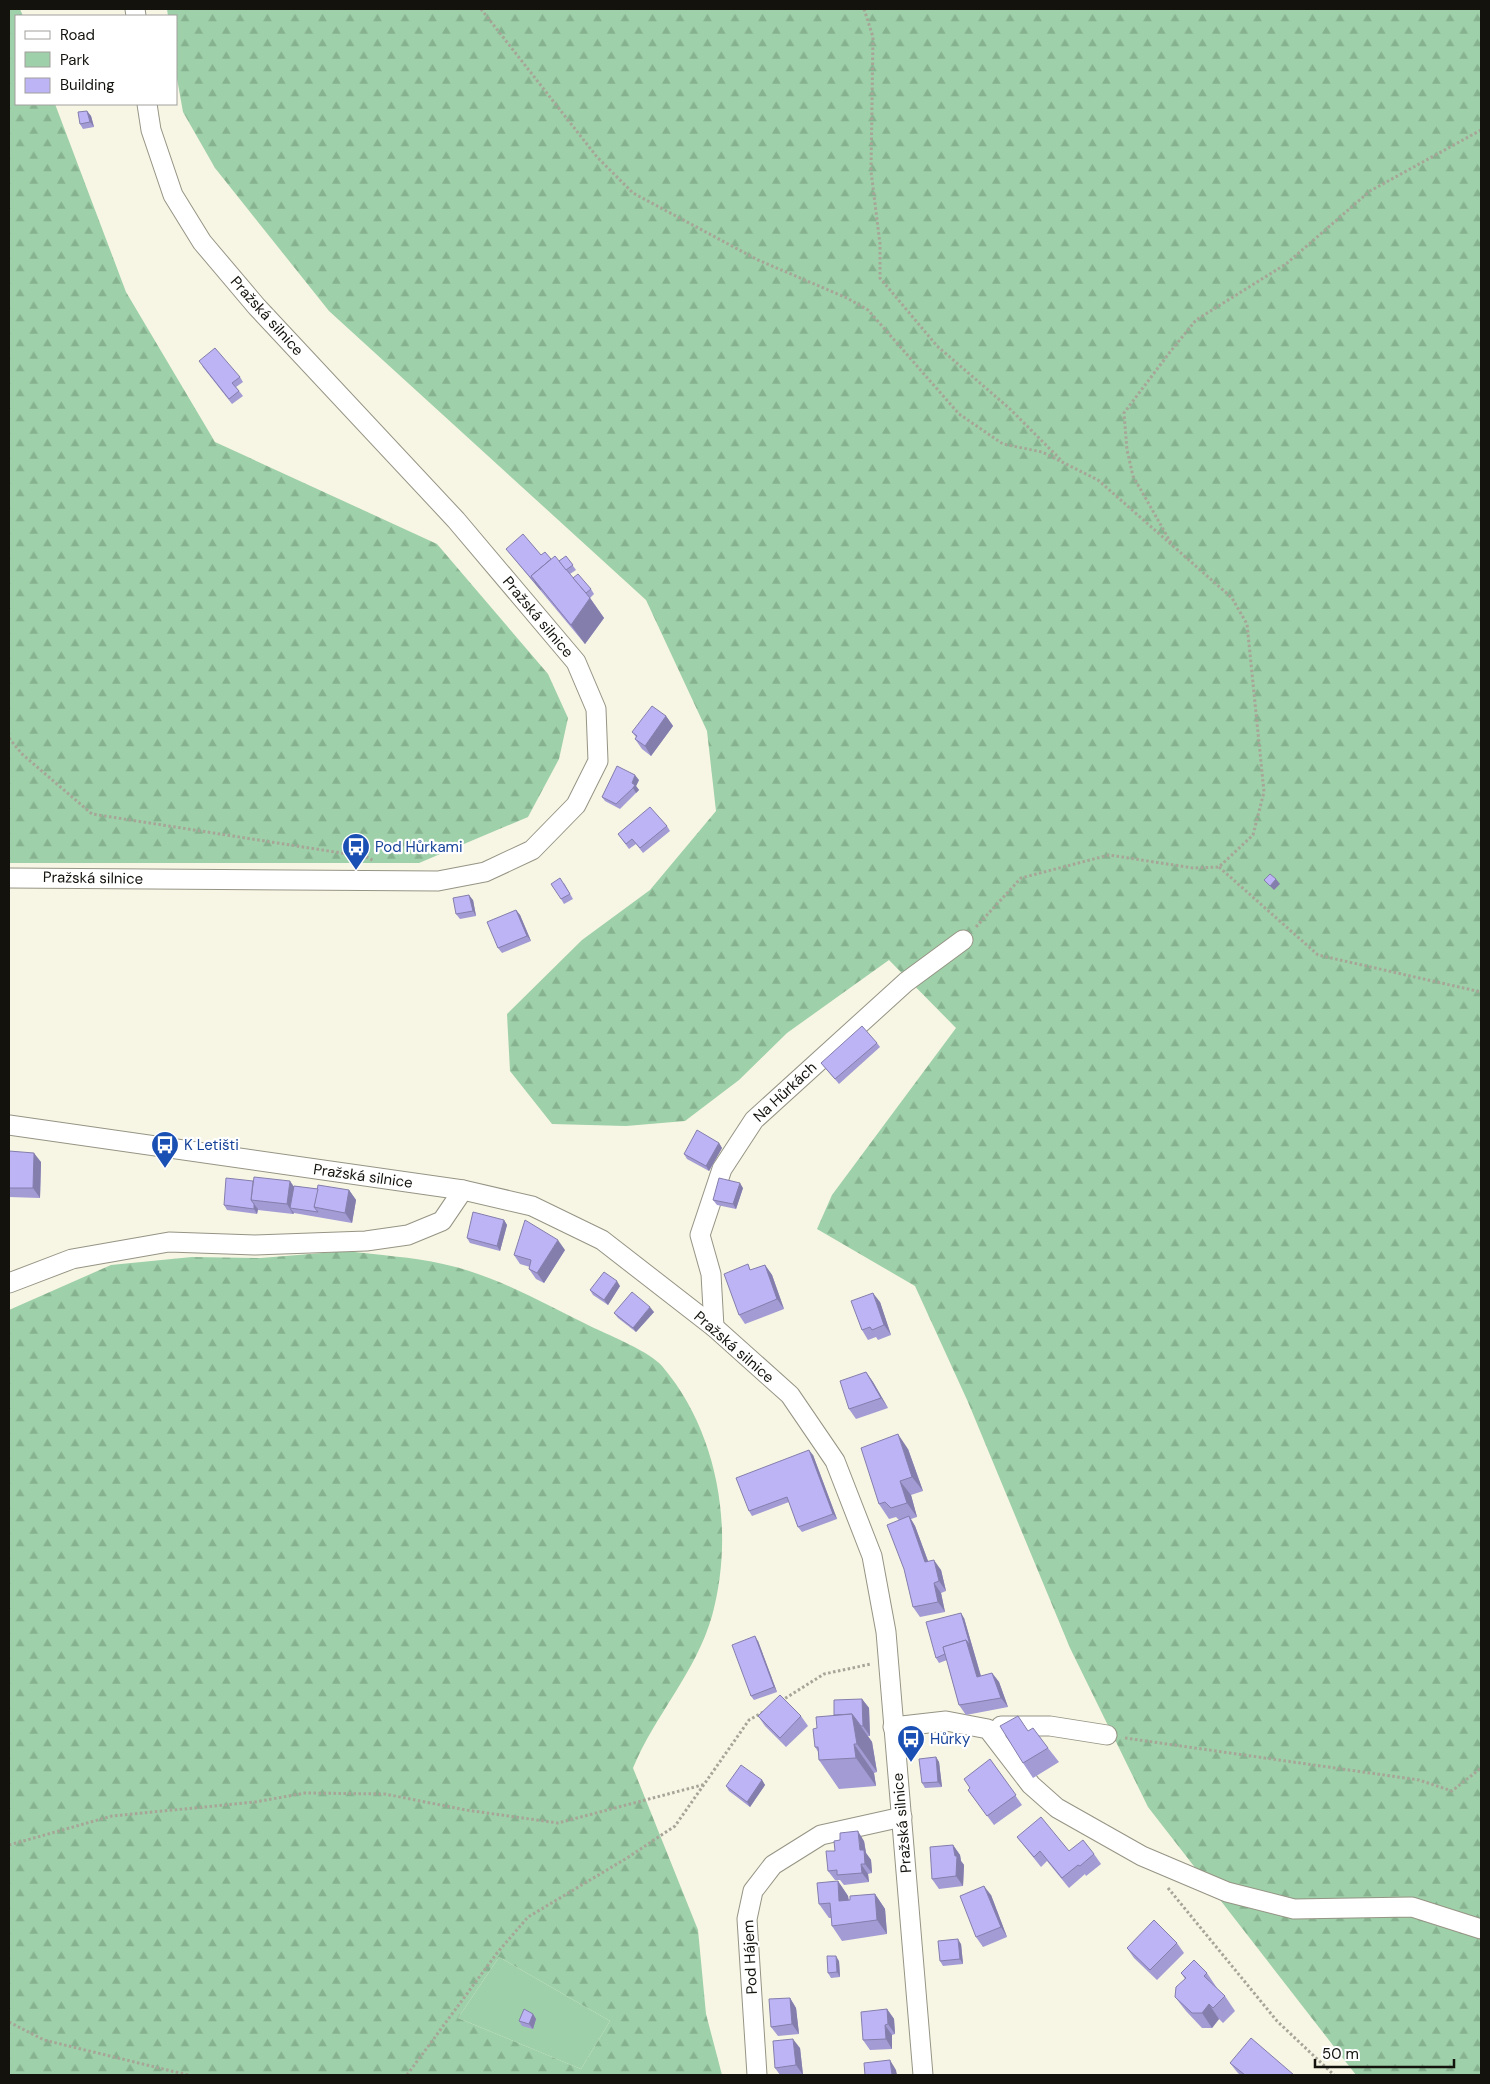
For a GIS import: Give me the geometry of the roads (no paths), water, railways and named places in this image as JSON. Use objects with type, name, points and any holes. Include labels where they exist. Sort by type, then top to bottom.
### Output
[{"type":"street","name":"Pražská silnice","points":[[9,878],[448,880],[485,872],[532,850],[576,805],[598,761],[596,709],[576,662],[456,520],[257,307],[202,242],[173,195],[150,130],[147,105]]},
{"type":"street","name":"Na Hůrkách","points":[[714,1327],[711,1274],[700,1235],[722,1168],[754,1120],[906,982],[963,940]]},
{"type":"street","name":"Pražská silnice","points":[[9,1125],[464,1190],[532,1206],[602,1240],[714,1327],[790,1395],[835,1461],[872,1556],[886,1632],[923,2075]]},
{"type":"street","points":[[9,1283],[72,1259],[170,1242],[255,1245],[366,1241],[408,1235],[442,1221],[464,1190]]},
{"type":"street","points":[[893,1727],[946,1721],[988,1729],[1006,1725],[1050,1726],[1107,1735]]},
{"type":"street","points":[[988,1729],[1031,1785],[1057,1808],[1142,1856],[1227,1892],[1294,1909],[1412,1907],[1481,1929]]},
{"type":"street","name":"Pod Hájem","points":[[757,2075],[747,1919],[754,1891],[772,1865],[821,1835],[902,1817]]},
{"type":"place","name":"Pod Hůrkami","points":[[356,871]]},
{"type":"place","name":"K Letišti","points":[[165,1169]]},
{"type":"place","name":"Hůrky","points":[[911,1763]]}]
